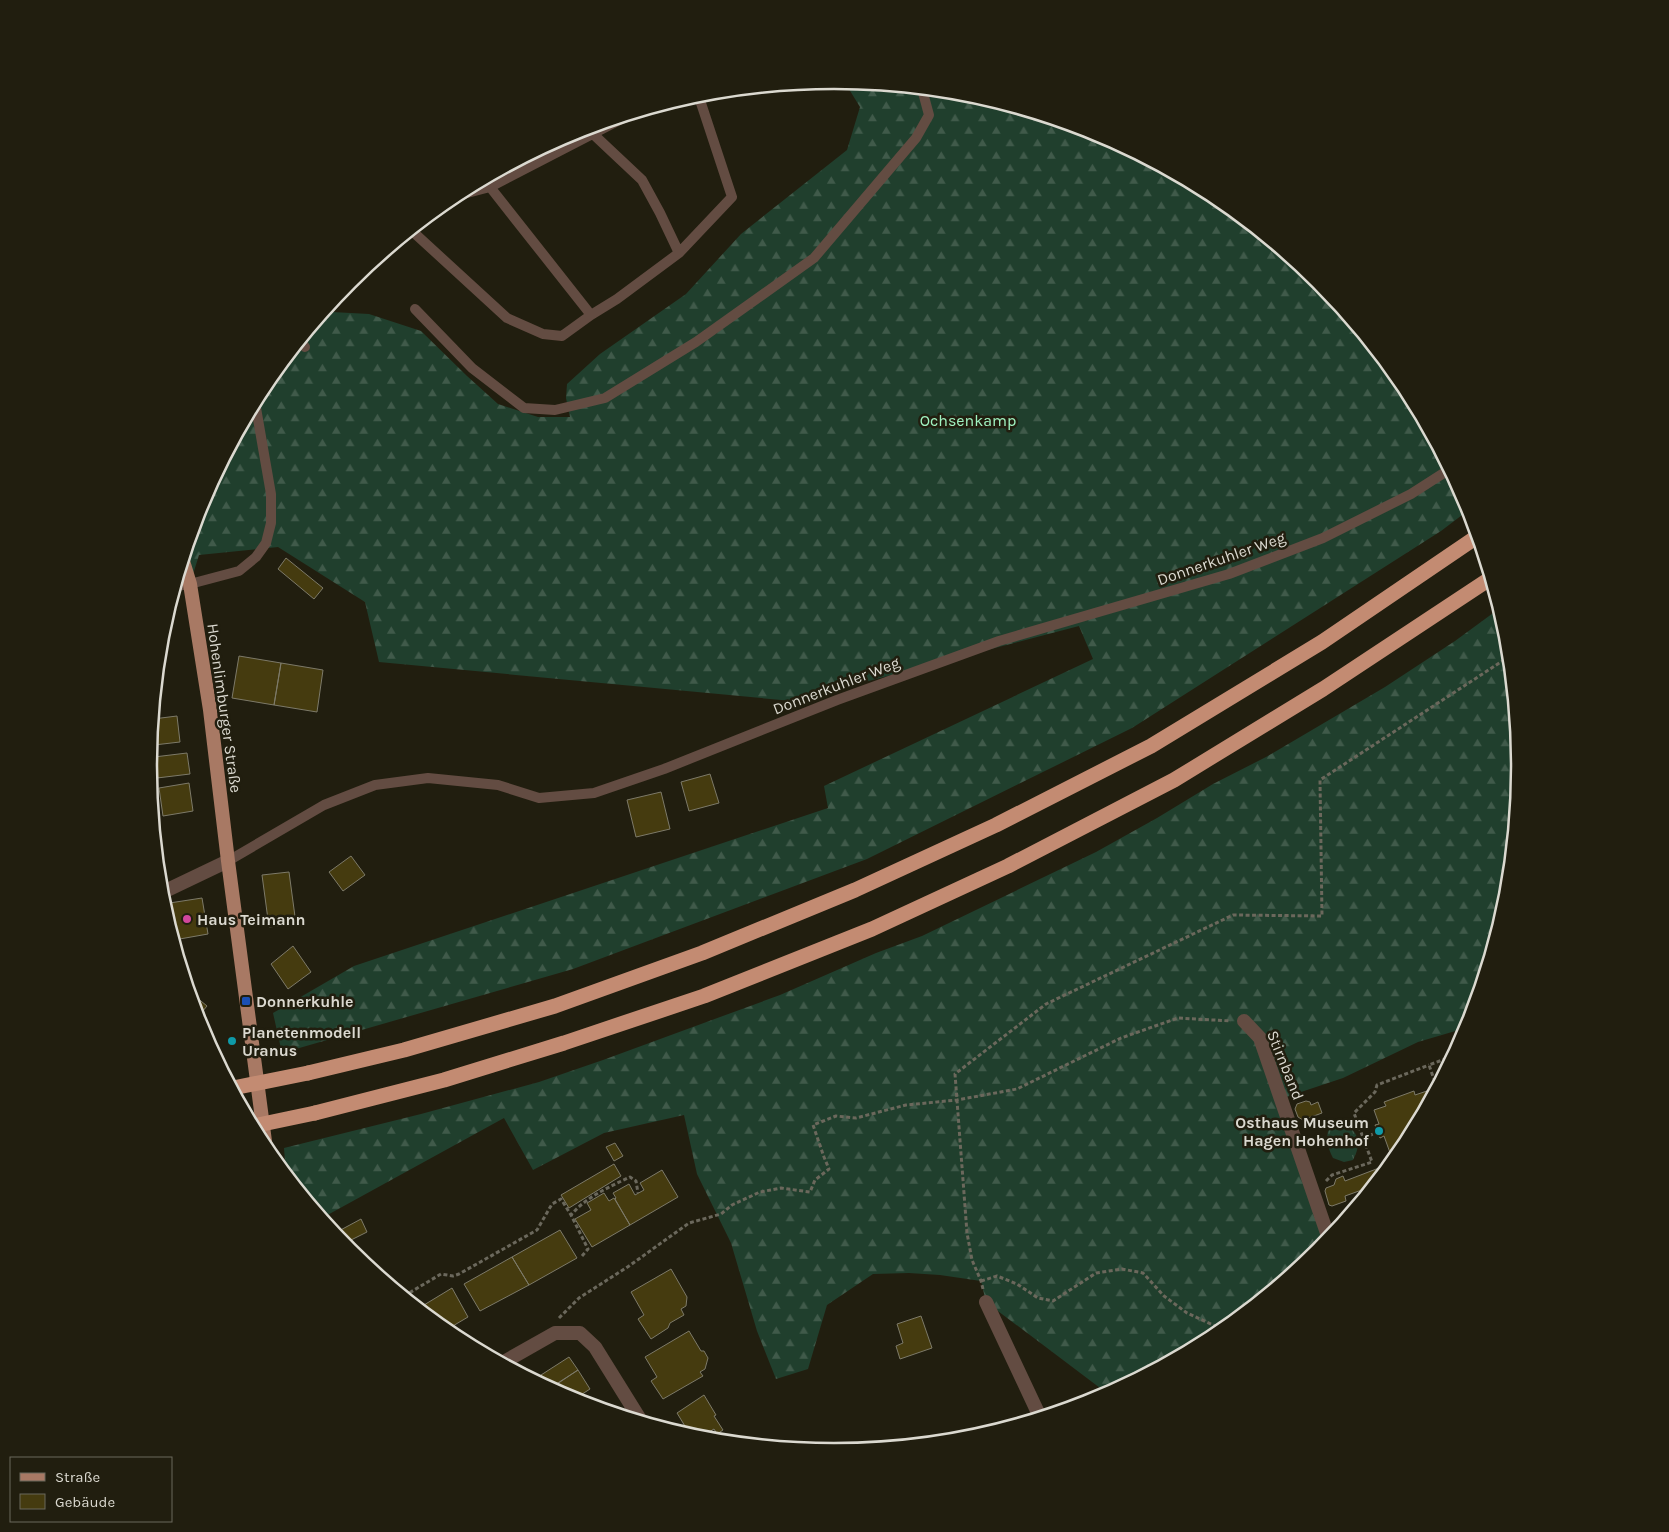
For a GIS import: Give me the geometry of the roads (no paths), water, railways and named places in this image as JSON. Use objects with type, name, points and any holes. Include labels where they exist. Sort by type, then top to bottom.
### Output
[{"type":"highway","points":[[238,1087],[308,1073],[404,1050],[555,1006],[702,953],[863,886],[996,825],[1151,746],[1322,642],[1473,540]]},
{"type":"highway","points":[[260,1125],[315,1113],[444,1080],[564,1043],[704,996],[872,929],[1008,866],[1174,780],[1323,689],[1486,581]]},
{"type":"main road","name":"Hohenlimburger Straße","points":[[183,585],[210,710],[263,1130]]},
{"type":"street","points":[[169,889],[228,861]]},
{"type":"street","name":"Stirnband","points":[[1244,1021],[1260,1038],[1327,1231]]},
{"type":"street","points":[[984,1296],[1037,1412]]},
{"type":"street","points":[[508,1359],[555,1333],[580,1334],[595,1347],[636,1413]]},
{"type":"lane","points":[[415,309],[472,368],[524,408],[555,410],[605,398],[696,342],[814,258],[916,138],[929,115],[924,95]]},
{"type":"lane","points":[[416,234],[507,318],[544,334],[562,336],[591,314],[617,299],[679,253],[732,197],[701,102]]},
{"type":"lane","points":[[594,133],[642,180],[679,253]]},
{"type":"lane","points":[[479,190],[490,187],[564,145]]},
{"type":"lane","points":[[490,187],[591,314]]},
{"type":"lane","points":[[183,585],[240,571],[256,558],[266,543],[271,523],[271,494],[257,413]]},
{"type":"lane","name":"Donnerkuhler Weg","points":[[228,861],[324,805],[375,785],[428,778],[498,785],[540,798],[594,793],[664,769],[836,700],[999,641],[1229,574],[1323,538],[1411,494],[1445,473]]},
{"type":"place","name":"Haus Teimann","points":[[187,919]]},
{"type":"place","name":"Donnerkuhle","points":[[246,1001]]},
{"type":"place","name":"Planetenmodell Uranus","points":[[232,1041]]},
{"type":"place","name":"Osthaus Museum Hagen Hohenhof","points":[[1379,1131]]},
{"type":"park label","name":"Ochsenkamp","points":[[968,420]]}]
